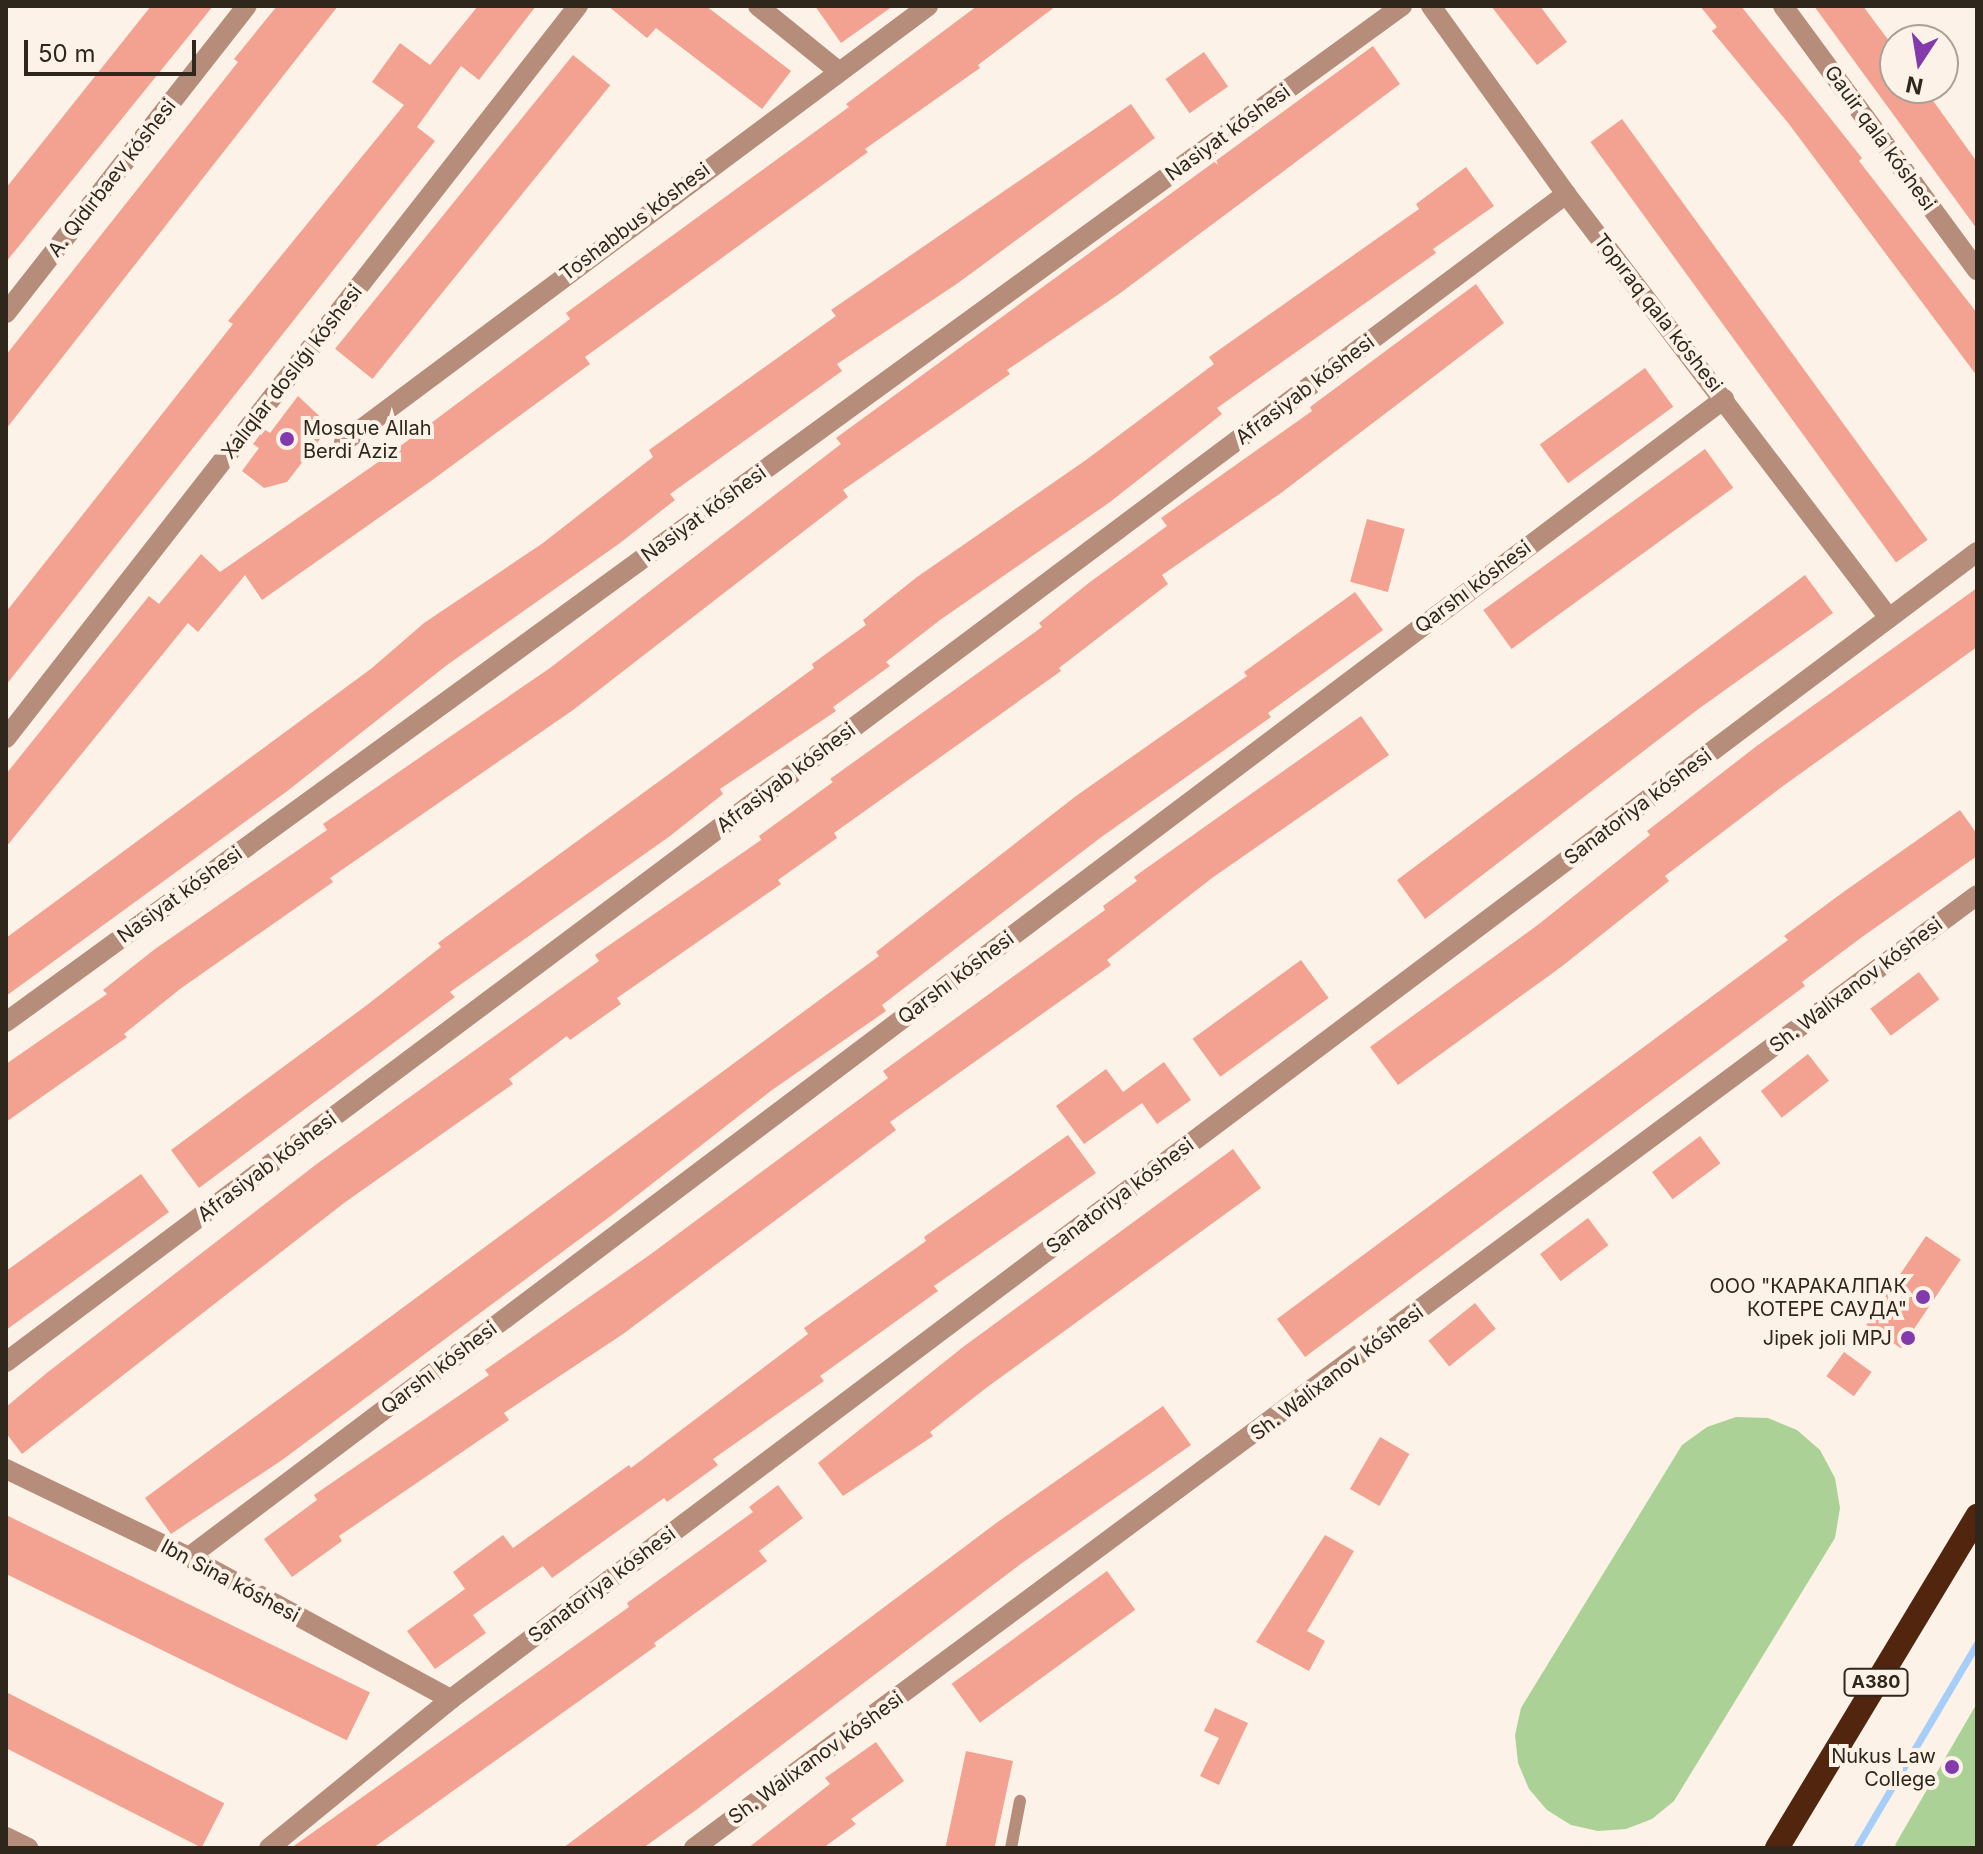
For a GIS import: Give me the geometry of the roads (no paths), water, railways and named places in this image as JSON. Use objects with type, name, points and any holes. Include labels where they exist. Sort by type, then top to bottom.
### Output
[{"type":"highway","name":"A380","points":[[1777,1848],[1977,1516]]},
{"type":"street","name":"A. Qıdırbaev kóshesi","points":[[6,313],[247,6]]},
{"type":"street","name":"Xalıqlar doslıǵı kóshesi","points":[[6,738],[578,6]]},
{"type":"street","points":[[758,6],[837,70]]},
{"type":"street","name":"Toshabbus kóshesi","points":[[344,442],[837,70],[928,6]]},
{"type":"street","name":"Nasiyat kóshesi","points":[[6,1022],[1402,6]]},
{"type":"street","name":"Topıraq qala kóshesi","points":[[1431,6],[1566,194],[1889,618]]},
{"type":"street","name":"Gauir qala kóshesi","points":[[1783,6],[1977,270]]},
{"type":"street","name":"Afrasiyab kóshesi","points":[[6,1362],[1566,194]]},
{"type":"street","name":"Qarshı kóshesi","points":[[189,1557],[1724,399]]},
{"type":"street","name":"Sanatoriya kóshesi","points":[[269,1848],[451,1699],[1977,552]]},
{"type":"street","name":"Sh. Walixanov kóshesi","points":[[694,1848],[1977,895]]},
{"type":"street","name":"Ibn Sina kóshesi","points":[[6,1469],[189,1557],[451,1699]]},
{"type":"street","points":[[6,1837],[29,1848]]},
{"type":"lane","points":[[1011,1848],[1020,1801]]},
{"type":"waterway","points":[[1856,1848],[1977,1643]]},
{"type":"place","name":"Mosque Allah Berdi Aziz","points":[[287,439]]},
{"type":"place","name":"ООО \"КАРАКАЛПАК КОТЕРЕ САУДА\"","points":[[1923,1297]]},
{"type":"place","name":"Jipek joli MPJ","points":[[1908,1338]]},
{"type":"place","name":"Nukus Law College","points":[[1952,1767]]}]
